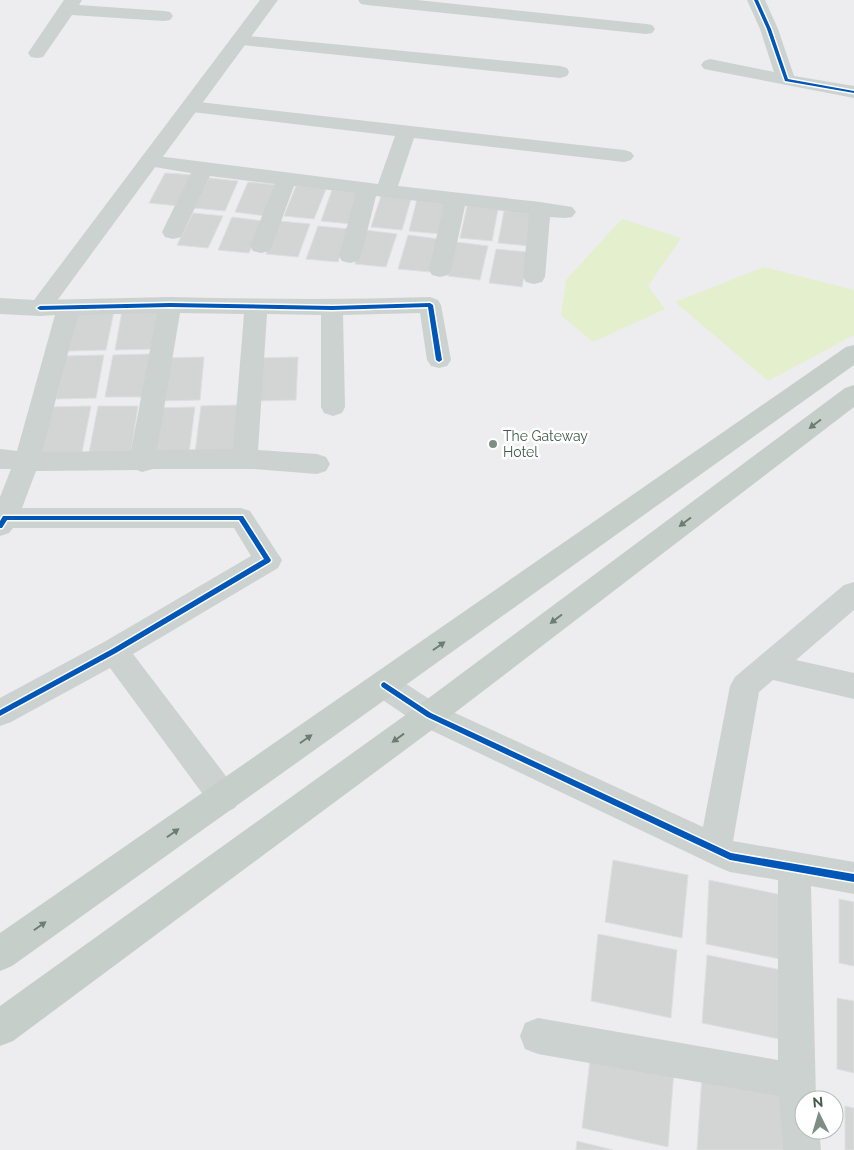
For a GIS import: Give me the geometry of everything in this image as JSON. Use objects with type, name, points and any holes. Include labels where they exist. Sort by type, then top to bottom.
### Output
[{"type":"main road","points":[[0,954],[854,353]]},
{"type":"main road","points":[[0,1028],[429,715],[854,394]]},
{"type":"street","points":[[40,308],[269,0]]},
{"type":"street","points":[[367,0],[646,29]]},
{"type":"street","points":[[756,0],[769,29],[786,80]]},
{"type":"street","points":[[37,53],[70,4],[164,16]]},
{"type":"street","points":[[239,40],[560,72]]},
{"type":"street","points":[[710,65],[854,92]]},
{"type":"street","points":[[190,107],[624,156]]},
{"type":"street","points":[[350,256],[377,189],[407,131]]},
{"type":"street","points":[[150,161],[565,212]]},
{"type":"street","points":[[173,232],[203,169]]},
{"type":"street","points":[[261,246],[287,178]]},
{"type":"street","points":[[440,270],[456,198]]},
{"type":"street","points":[[534,277],[540,208]]},
{"type":"street","points":[[142,462],[170,305]]},
{"type":"street","points":[[0,306],[40,308],[256,305],[332,308],[430,305],[439,360]]},
{"type":"street","points":[[245,459],[256,305]]},
{"type":"street","points":[[0,713],[114,651],[268,560],[241,518],[3,522],[27,462],[69,307]]},
{"type":"street","points":[[332,308],[333,407]]},
{"type":"street","points":[[0,460],[27,462],[142,462],[245,459],[317,464]]},
{"type":"street","points":[[715,849],[745,686],[854,593]]},
{"type":"street","points":[[114,651],[224,798]]},
{"type":"street","points":[[769,666],[854,686]]},
{"type":"street","points":[[384,684],[429,715],[730,856],[854,878]]},
{"type":"street","points":[[794,868],[796,1081],[802,1150]]},
{"type":"street","points":[[538,1036],[796,1081]]},
{"type":"green space","points":[[622,219],[681,238],[648,286],[665,309],[593,342],[561,315],[566,280]]},
{"type":"green space","points":[[764,267],[854,290],[854,335],[768,381],[675,302]]},
{"type":"building","points":[[165,173],[194,175],[179,206],[149,203]]},
{"type":"building","points":[[209,178],[238,181],[225,211],[194,208]]},
{"type":"building","points":[[248,182],[278,185],[265,216],[235,212]]},
{"type":"building","points":[[296,186],[326,189],[314,219],[284,216]]},
{"type":"building","points":[[332,190],[362,193],[352,224],[321,221]]},
{"type":"building","points":[[381,196],[411,199],[402,230],[371,227]]},
{"type":"building","points":[[417,199],[448,202],[440,234],[409,231]]},
{"type":"building","points":[[467,206],[498,209],[492,241],[460,238]]},
{"type":"building","points":[[504,211],[536,214],[530,246],[498,243]]},
{"type":"building","points":[[193,213],[223,216],[208,248],[177,245]]},
{"type":"building","points":[[232,217],[263,221],[249,253],[218,250]]},
{"type":"building","points":[[279,221],[310,224],[298,257],[266,254]]},
{"type":"building","points":[[318,226],[349,229],[338,262],[306,259]]},
{"type":"building","points":[[365,230],[397,234],[386,267],[355,264]]},
{"type":"building","points":[[408,235],[439,239],[431,272],[398,269]]},
{"type":"building","points":[[456,242],[488,246],[480,280],[448,276]]},
{"type":"building","points":[[496,249],[528,252],[522,287],[489,283]]},
{"type":"building","points":[[159,310],[153,349],[115,350],[122,311]]},
{"type":"building","points":[[76,311],[114,311],[106,350],[68,351]]},
{"type":"building","points":[[151,354],[145,397],[105,397],[113,355]]},
{"type":"building","points":[[104,355],[96,398],[56,399],[66,356]]},
{"type":"building","points":[[204,357],[200,400],[159,401],[166,358]]},
{"type":"building","points":[[298,357],[296,400],[256,401],[259,358]]},
{"type":"building","points":[[240,405],[237,451],[195,453],[201,406]]},
{"type":"building","points":[[91,406],[82,452],[40,453],[51,407]]},
{"type":"building","points":[[98,406],[138,406],[131,452],[89,453]]},
{"type":"building","points":[[195,407],[189,453],[148,454],[155,408]]},
{"type":"building","points":[[613,860],[688,875],[682,938],[605,922]]},
{"type":"building","points":[[709,880],[787,896],[785,960],[706,944]]},
{"type":"building","points":[[839,899],[854,902],[854,966],[839,963]]},
{"type":"building","points":[[598,934],[677,950],[671,1018],[591,1001]]},
{"type":"building","points":[[707,955],[786,971],[784,1040],[702,1023]]},
{"type":"building","points":[[837,998],[854,1001],[854,1073],[837,1069]]},
{"type":"building","points":[[591,1052],[674,1070],[668,1147],[582,1128]]},
{"type":"building","points":[[702,1075],[786,1094],[785,1150],[697,1150]]},
{"type":"building","points":[[845,1106],[854,1108],[854,1150],[845,1150]]},
{"type":"building","points":[[577,1141],[613,1150],[576,1150]]},
{"type":"cycle path","points":[[756,0],[769,29],[786,80],[854,92]]},
{"type":"cycle path","points":[[40,308],[170,305],[332,308],[430,305],[439,360]]},
{"type":"cycle path","points":[[0,526],[5,518],[241,518],[268,560],[114,651],[0,713]]},
{"type":"cycle path","points":[[384,685],[429,715],[730,856],[854,878]]},
{"type":"place","name":"The Gateway Hotel","points":[[493,444]]}]
